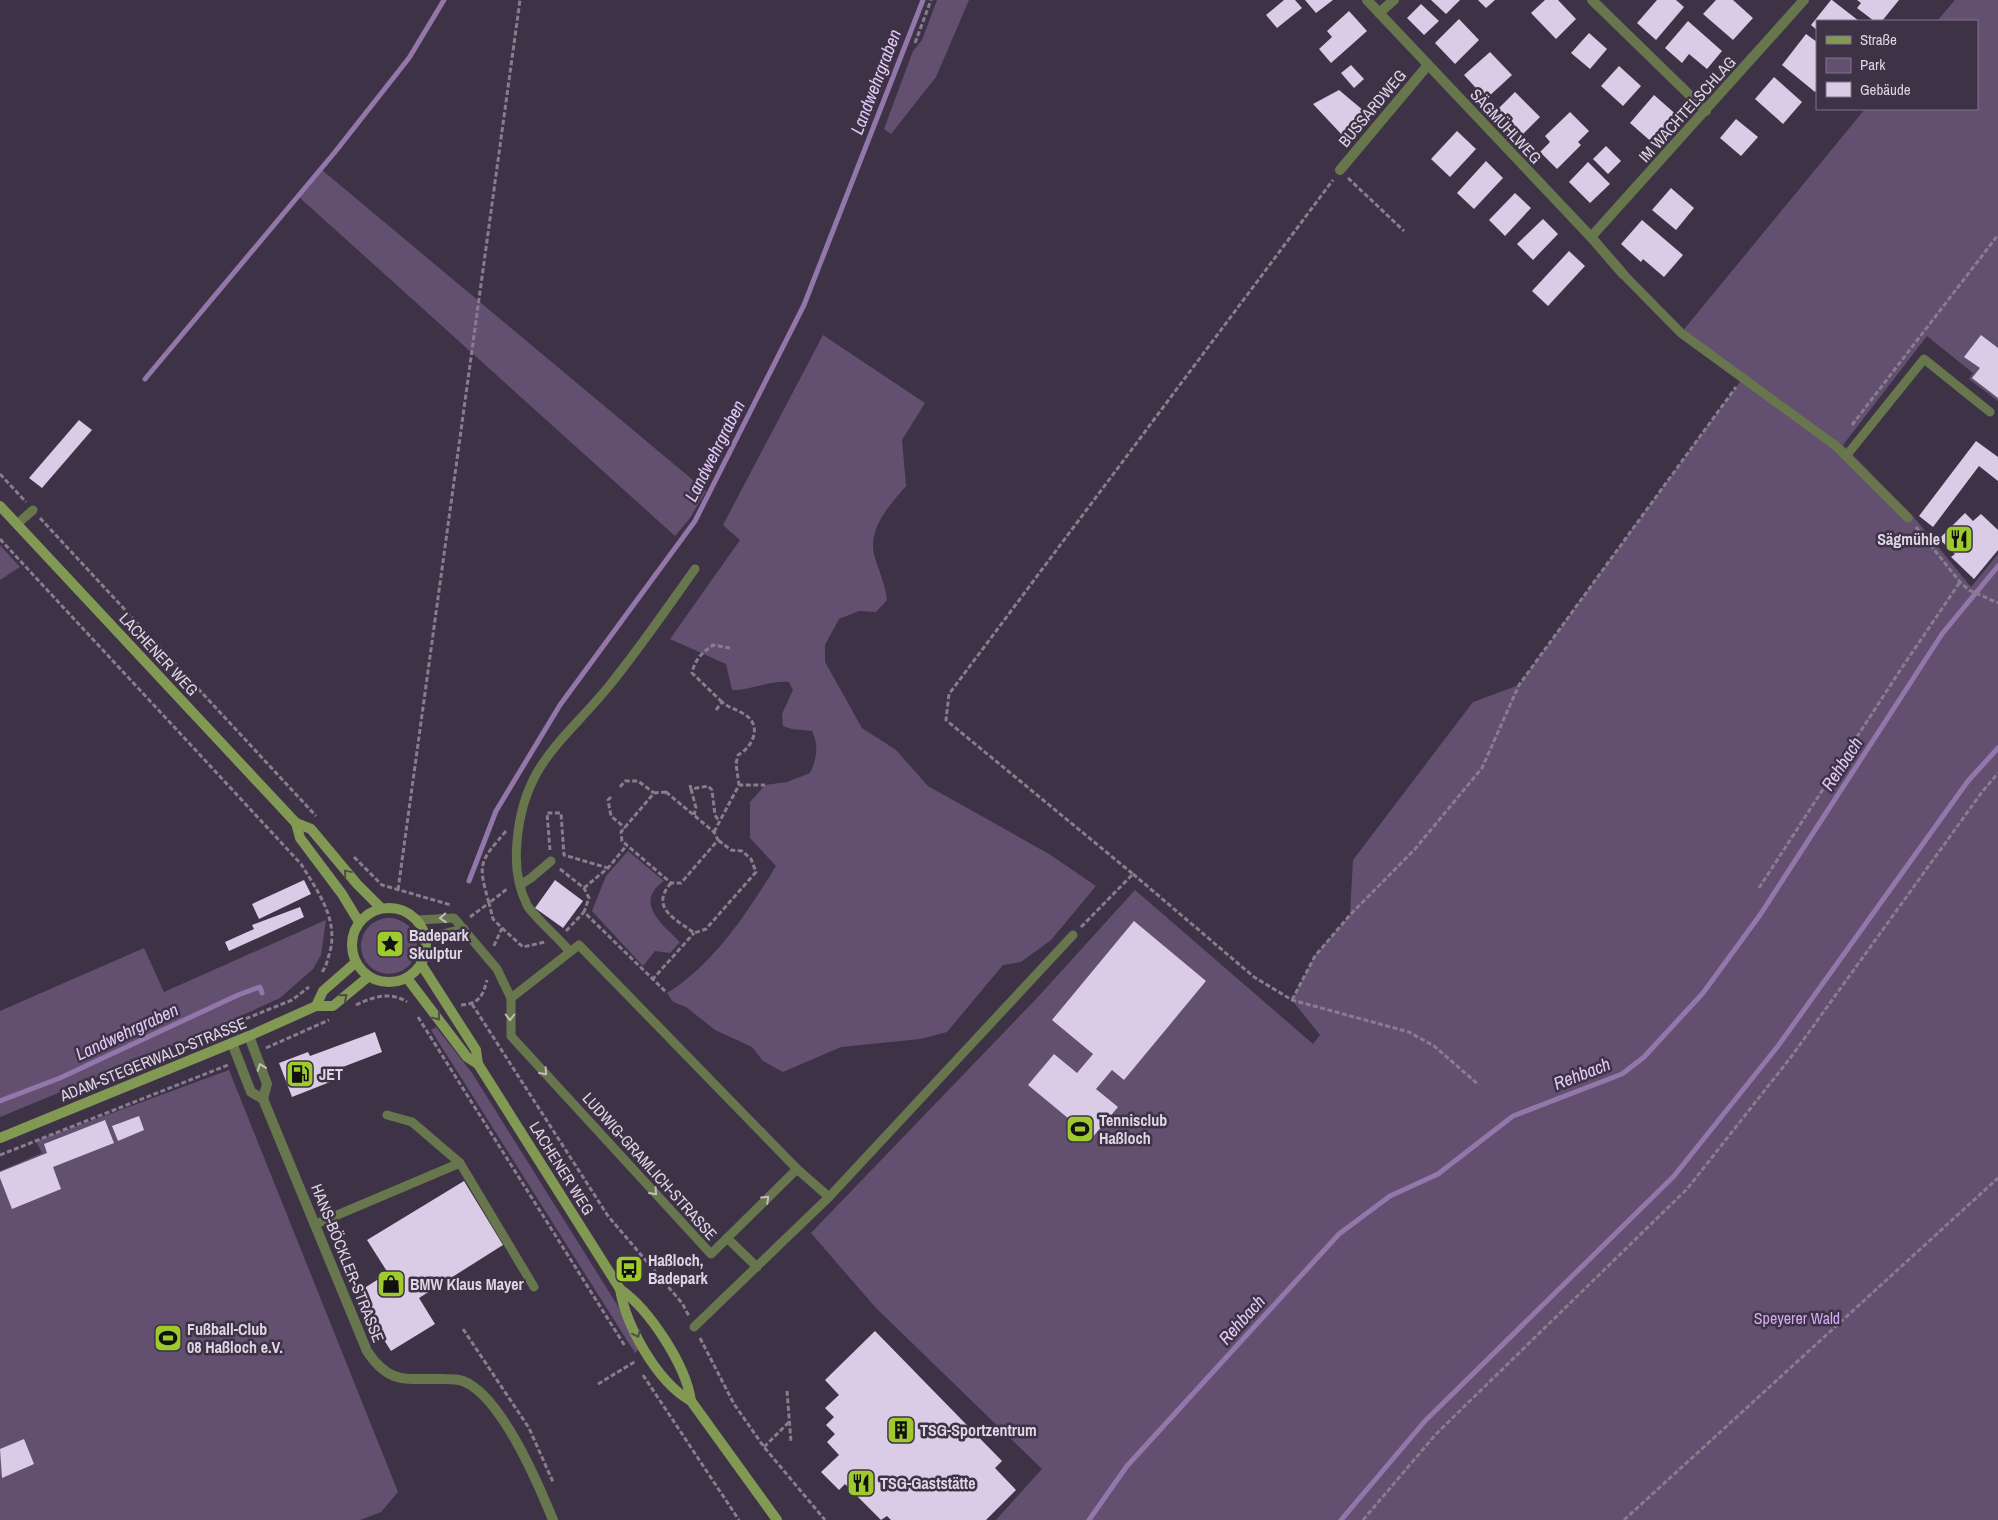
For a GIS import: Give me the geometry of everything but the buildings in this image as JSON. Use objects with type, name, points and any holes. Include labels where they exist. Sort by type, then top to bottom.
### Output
[{"type":"main road","name":"LACHENER WEG","points":[[0,506],[296,823],[311,829],[381,908]]},
{"type":"main road","name":"LACHENER WEG","points":[[296,823],[300,838],[342,894],[359,922]]},
{"type":"main road","points":[[381,908],[400,909],[417,920],[426,938],[426,947],[421,964],[407,978],[387,983],[368,977],[355,963],[351,942],[359,922],[365,916],[381,908]]},
{"type":"main road","points":[[316,1006],[323,991],[355,963]]},
{"type":"main road","name":"LACHENER WEG","points":[[421,964],[476,1050],[478,1064],[620,1289],[632,1297],[667,1343],[689,1386],[691,1401]]},
{"type":"main road","name":"ADAM-STEGERWALD-STRASSE","points":[[0,1138],[249,1036],[316,1006],[333,1006],[368,977]]},
{"type":"main road","name":"LACHENER WEG","points":[[407,978],[467,1057],[478,1064]]},
{"type":"main road","name":"LACHENER WEG","points":[[620,1289],[622,1304],[646,1355],[680,1394],[691,1401],[777,1520]]},
{"type":"street","name":"SÄGMÜHLWEG","points":[[1367,0],[1591,237],[1623,274]]},
{"type":"street","points":[[1379,13],[1394,0]]},
{"type":"street","points":[[1592,0],[1706,111]]},
{"type":"street","name":"IM WACHTELSCHLAG","points":[[1591,237],[1804,0]]},
{"type":"street","name":"BUSSARDWEG","points":[[1340,170],[1428,65]]},
{"type":"street","name":"HANS-BÖCKLER-STRASSE","points":[[249,1036],[267,1084],[264,1099],[367,1352],[376,1365],[387,1374],[407,1380],[444,1379],[463,1381],[483,1397],[500,1417],[528,1461],[552,1520]]},
{"type":"street","name":"HANS-BÖCKLER-STRASSE","points":[[232,1043],[251,1092],[264,1099]]},
{"type":"lane","points":[[1623,274],[1682,332],[1836,446],[1908,518]]},
{"type":"lane","points":[[1846,456],[1924,359],[1990,412]]},
{"type":"lane","points":[[17,524],[33,510]]},
{"type":"lane","points":[[570,952],[559,938],[527,906],[519,883],[516,858],[519,814],[534,777],[558,740],[609,686],[695,569]]},
{"type":"lane","points":[[519,883],[532,878],[551,861]]},
{"type":"lane","name":"LUDWIG-GRAMLICH-STRASSE","points":[[417,920],[454,918],[464,929],[497,969],[511,998],[511,1036],[711,1254],[797,1169]]},
{"type":"lane","points":[[426,938],[464,929]]},
{"type":"lane","points":[[694,1326],[829,1197],[1073,935]]},
{"type":"lane","points":[[511,998],[579,945],[797,1169],[829,1197]]},
{"type":"lane","points":[[387,1116],[412,1122],[460,1163],[534,1287]]},
{"type":"lane","points":[[316,1224],[460,1163]]},
{"type":"lane","points":[[727,1238],[756,1267]]},
{"type":"path","points":[[398,890],[520,0]]},
{"type":"path","points":[[915,43],[931,0]]},
{"type":"path","points":[[1404,231],[1340,170],[948,694],[946,720],[1254,976],[1292,1000],[1409,1032],[1434,1046],[1479,1085]]},
{"type":"path","points":[[1836,446],[1998,235]]},
{"type":"path","points":[[1292,1000],[1315,956],[1350,915],[1416,849],[1482,768],[1519,685],[1742,378]]},
{"type":"path","points":[[0,474],[320,820]]},
{"type":"path","points":[[1908,518],[1960,582],[1969,590],[1998,603]]},
{"type":"path","points":[[0,539],[301,864],[326,904],[332,927],[332,947],[320,975]]},
{"type":"path","points":[[1759,888],[1899,672],[1960,582]]},
{"type":"path","points":[[714,832],[739,785],[736,764],[738,755],[747,750],[753,743],[754,726],[750,718],[728,707],[692,673],[694,663],[709,648],[714,645],[730,648]]},
{"type":"path","points":[[716,710],[722,702]]},
{"type":"path","points":[[1363,1520],[1436,1434],[1687,1189],[1791,1057],[1982,792],[1998,773]]},
{"type":"path","points":[[620,787],[624,781],[638,781],[654,794]]},
{"type":"path","points":[[739,785],[765,785]]},
{"type":"path","points":[[694,816],[696,808],[691,787],[708,786],[712,790],[715,814],[719,821]]},
{"type":"path","points":[[652,980],[694,934],[706,929],[756,872],[751,860],[742,851],[732,850],[718,840],[714,832],[666,792],[654,794],[621,832],[622,841],[671,883],[681,883],[718,840]]},
{"type":"path","points":[[611,797],[608,800],[611,816],[624,828]]},
{"type":"path","points":[[502,928],[523,947],[559,938],[584,912],[589,898],[584,888],[551,861],[547,813],[562,813],[564,855],[608,868]]},
{"type":"path","points":[[519,814],[485,856],[481,875],[489,902],[519,883]]},
{"type":"path","points":[[584,888],[608,868],[627,845]]},
{"type":"path","points":[[1073,935],[1133,874]]},
{"type":"path","points":[[370,875],[382,885],[460,907]]},
{"type":"path","points":[[671,883],[663,894],[662,902],[666,911],[694,934]]},
{"type":"path","points":[[584,912],[667,993]]},
{"type":"path","points":[[203,1036],[292,1000],[311,986]]},
{"type":"path","points":[[349,1010],[378,996],[392,996],[405,1000],[409,1005]]},
{"type":"path","points":[[472,1004],[608,1216],[682,1303],[734,1404],[764,1446],[825,1520]]},
{"type":"path","points":[[413,1010],[660,1403],[739,1520]]},
{"type":"path","points":[[256,1053],[334,1017]]},
{"type":"path","points":[[0,1155],[216,1072],[238,1060]]},
{"type":"path","points":[[1624,1520],[1998,1178]]},
{"type":"path","points":[[787,1391],[791,1442]]},
{"type":"path","points":[[764,1446],[789,1422]]},
{"type":"green space","points":[[937,0],[969,0],[936,77],[891,134],[884,129],[913,51],[922,40]]},
{"type":"green space","name":"Speyerer Wald","points":[[1955,0],[1998,0],[1998,401],[1969,379],[1973,373],[1927,336],[1843,445],[1912,515],[1971,587],[1998,554],[1998,1520],[996,1520],[1042,1469],[875,1307],[811,1233],[1037,998],[1135,890],[1313,1044],[1320,1035],[1292,1000],[1315,956],[1350,915],[1353,860],[1473,702],[1519,685],[1742,379],[1681,333],[1864,110],[1978,110],[1978,20],[1938,20]]},
{"type":"green space","points":[[322,170],[706,491],[690,518],[675,536],[299,197]]},
{"type":"green space","points":[[823,335],[925,403],[902,440],[906,486],[886,510],[876,528],[874,538],[875,558],[884,584],[887,600],[876,612],[859,611],[839,619],[825,645],[825,662],[862,728],[896,750],[928,786],[1049,854],[1096,886],[1051,940],[1021,962],[1003,965],[947,1032],[920,1039],[841,1047],[783,1072],[763,1061],[752,1047],[715,1030],[686,1007],[673,1002],[667,993],[700,968],[728,936],[776,866],[750,838],[750,802],[765,785],[787,782],[810,773],[816,757],[816,742],[812,731],[783,726],[782,714],[793,690],[789,682],[774,682],[732,690],[726,664],[670,639],[740,540],[723,525]]},
{"type":"green space","points":[[0,545],[20,567],[0,580]]},
{"type":"green space","points":[[628,851],[664,881],[655,889],[651,897],[651,905],[659,921],[680,942],[670,953],[655,951],[643,966],[592,911],[606,876]]},
{"type":"green space","points":[[383,918],[395,918],[405,922],[413,930],[417,946],[413,962],[405,970],[395,974],[383,974],[373,970],[365,962],[361,952],[361,940],[365,930],[373,922]]},
{"type":"green space","points":[[326,920],[321,955],[313,969],[280,998],[194,1037],[0,1117],[0,1011],[144,948],[164,992]]},
{"type":"green space","points":[[436,1027],[472,1073],[621,1311],[638,1350],[635,1353],[431,1030]]},
{"type":"green space","name":"Fußball-Club 08 Haßloch e.V.","points":[[229,1070],[398,1492],[381,1512],[360,1520],[0,1520],[0,1171],[42,1153],[36,1141]]},
{"type":"waterway","points":[[145,379],[335,152],[409,58],[444,0]]},
{"type":"waterway","name":"Landwehrgraben","points":[[469,881],[496,811],[560,705],[695,521],[804,305],[923,0]]},
{"type":"waterway","name":"Rehbach","points":[[1089,1520],[1127,1466],[1339,1234],[1390,1196],[1438,1174],[1513,1116],[1622,1074],[1644,1057],[1703,993],[1760,915],[1942,634],[1998,566]]},
{"type":"waterway","points":[[1341,1520],[1425,1421],[1674,1176],[1778,1046],[1968,781],[1998,748]]},
{"type":"waterway","name":"Landwehrgraben","points":[[0,1101],[60,1078],[238,995],[260,987],[262,993]]},
{"type":"place","name":"Sägmühle","points":[[1959,539]]},
{"type":"place","name":"Badepark Skulptur","points":[[390,944]]},
{"type":"place","name":"JET","points":[[300,1074]]},
{"type":"place","name":"Tennisclub Haßloch","points":[[1080,1129]]},
{"type":"place","name":"Haßloch, Badepark","points":[[629,1269]]},
{"type":"place","name":"BMW Klaus Mayer","points":[[391,1284]]},
{"type":"place","name":"Fußball-Club 08 Haßloch e.V.","points":[[168,1338]]},
{"type":"place","name":"TSG-Sportzentrum","points":[[901,1430]]},
{"type":"place","name":"TSG-Gaststätte","points":[[861,1483]]}]
